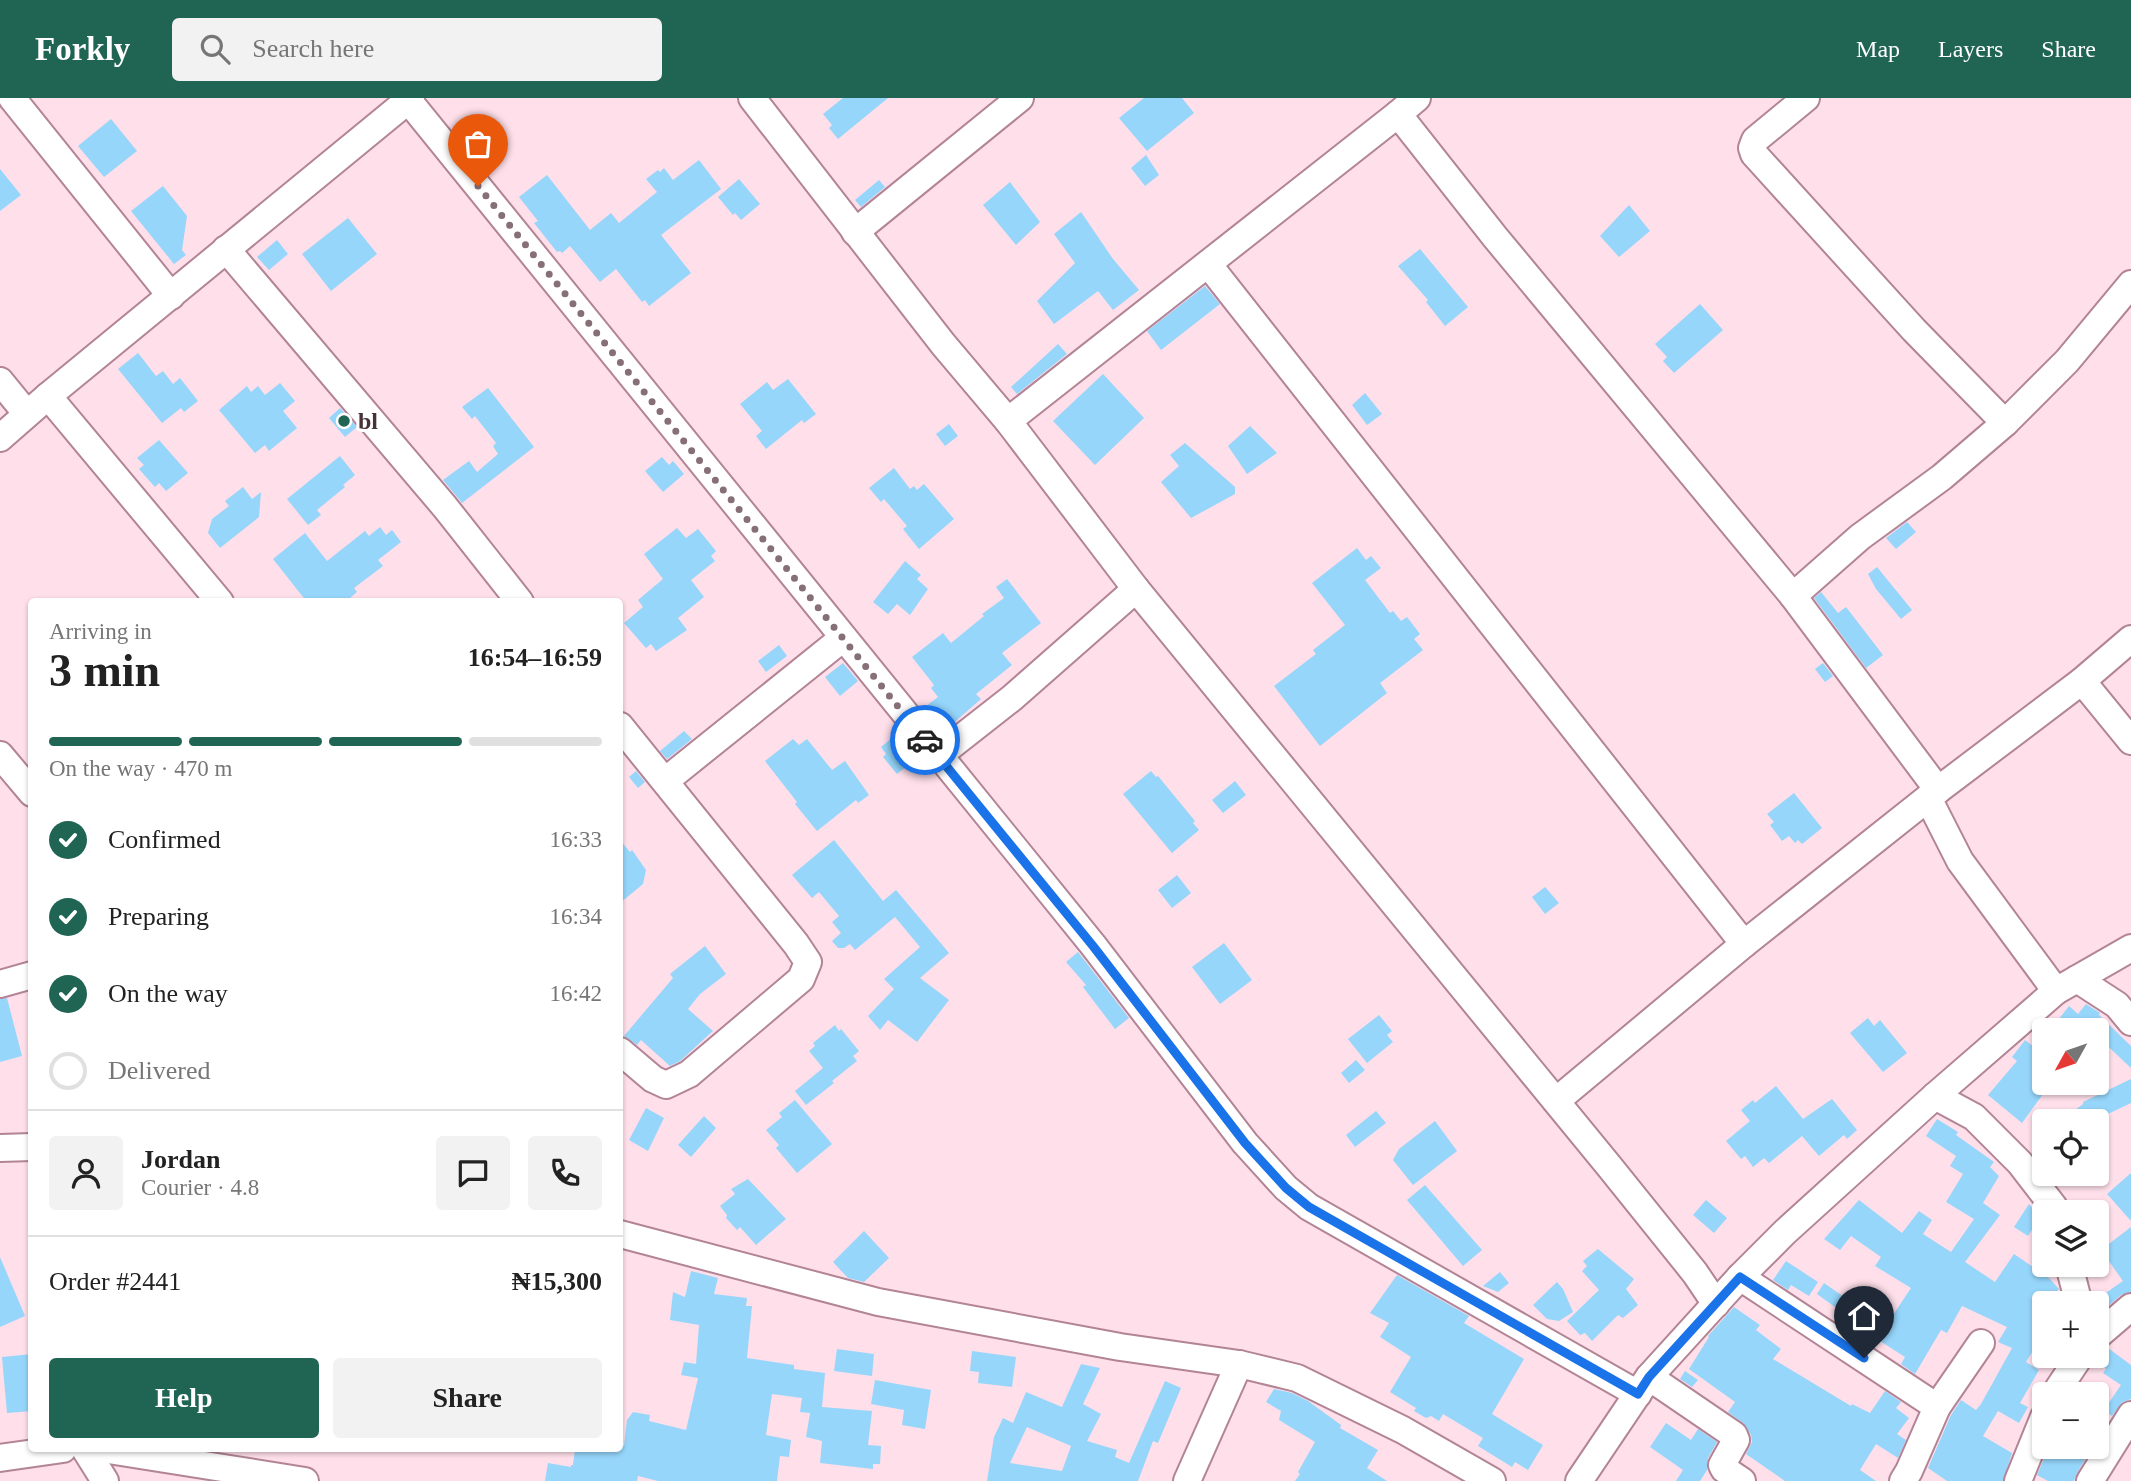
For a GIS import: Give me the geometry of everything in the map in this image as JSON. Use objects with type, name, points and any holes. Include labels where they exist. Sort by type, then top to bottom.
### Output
[{"type":"street","points":[[12,98],[171,296]]},
{"type":"street","points":[[752,98],[943,344],[1008,421],[1136,589],[1556,1101],[1695,1273],[1716,1304]]},
{"type":"street","points":[[855,232],[1020,98]]},
{"type":"street","points":[[1806,98],[1755,140],[1752,148],[1754,154],[1914,330],[2005,423]]},
{"type":"street","points":[[0,438],[410,99],[1093,946],[1245,1143],[1286,1188],[1309,1207],[1734,1435],[1736,1440],[1722,1465],[1742,1481]]},
{"type":"street","points":[[1008,421],[1408,106],[1495,237],[1793,596],[1933,794],[1960,861],[2066,985],[2117,1004],[2131,1022]]},
{"type":"street","points":[[226,250],[445,507],[517,598]]},
{"type":"street","points":[[1208,264],[1744,944]]},
{"type":"street","points":[[1793,596],[1860,537],[1942,477],[2005,423],[2067,361],[2131,284]]},
{"type":"street","points":[[0,381],[27,414]]},
{"type":"street","points":[[48,396],[217,598]]},
{"type":"street","points":[[938,756],[1012,698],[1136,589]]},
{"type":"street","points":[[664,781],[843,638]]},
{"type":"street","points":[[1556,1101],[1744,944],[1933,794],[2082,681],[2131,639]]},
{"type":"street","points":[[2082,681],[2131,741]]},
{"type":"street","points":[[623,730],[808,962],[802,979],[688,1074],[666,1085],[653,1079],[623,1054]]},
{"type":"street","points":[[0,755],[28,788]]},
{"type":"street","points":[[1579,1481],[1644,1386],[1740,1277],[1786,1231],[1935,1096],[2066,985],[2131,948]]},
{"type":"street","points":[[0,984],[28,976]]},
{"type":"street","points":[[1935,1096],[1974,1117],[2020,1163],[2049,1200]]},
{"type":"street","points":[[0,1148],[28,1147]]},
{"type":"street","points":[[623,1235],[878,1302],[1121,1346],[1240,1364],[1297,1378],[1403,1430],[1492,1481]]},
{"type":"street","points":[[1740,1277],[1937,1406]]},
{"type":"street","points":[[2109,1326],[2131,1307]]},
{"type":"street","points":[[1903,1481],[1937,1406],[1981,1343]]},
{"type":"street","points":[[1194,1478],[1240,1364]]},
{"type":"street","points":[[2090,1481],[2131,1415]]},
{"type":"street","points":[[0,1458],[42,1452]]},
{"type":"street","points":[[87,1452],[105,1481]]},
{"type":"street","points":[[121,1452],[305,1481]]},
{"type":"street","points":[[2026,1479],[2032,1458]]},
{"type":"building","points":[[843,98],[888,98],[838,139],[823,114]]},
{"type":"building","points":[[1144,98],[1182,98],[1194,113],[1147,151],[1119,118]]},
{"type":"building","points":[[111,119],[137,151],[104,177],[78,146]]},
{"type":"building","points":[[1146,155],[1159,175],[1145,186],[1131,168]]},
{"type":"building","points":[[699,160],[721,189],[661,235],[691,273],[649,306],[645,300],[642,302],[616,269],[600,282],[570,246],[562,253],[557,252],[534,223],[538,221],[519,197],[547,175],[590,230],[611,213],[619,223],[657,192],[646,179],[658,170],[660,172],[664,168],[673,180]]},
{"type":"building","points":[[0,169],[21,195],[0,211]]},
{"type":"building","points":[[739,179],[760,204],[741,220],[735,213],[733,215],[718,197]]},
{"type":"building","points":[[879,180],[885,187],[861,207],[855,200]]},
{"type":"building","points":[[1010,182],[1040,222],[1016,245],[983,205]]},
{"type":"building","points":[[163,186],[187,216],[182,250],[186,255],[174,264],[131,211]]},
{"type":"building","points":[[1629,205],[1650,231],[1619,257],[1600,236]]},
{"type":"building","points":[[1081,212],[1113,259],[1139,290],[1113,310],[1098,291],[1054,324],[1037,301],[1075,263],[1054,234]]},
{"type":"building","points":[[348,218],[377,254],[331,291],[302,254]]},
{"type":"building","points":[[277,240],[288,254],[269,270],[257,257]]},
{"type":"building","points":[[1420,249],[1468,307],[1445,326],[1426,302],[1428,300],[1398,266]]},
{"type":"building","points":[[1205,286],[1220,304],[1161,350],[1147,331]]},
{"type":"building","points":[[1700,304],[1723,330],[1674,373],[1663,361],[1667,357],[1655,344]]},
{"type":"building","points":[[1058,344],[1067,354],[1017,394],[1011,387]]},
{"type":"building","points":[[138,353],[156,376],[163,371],[173,384],[180,378],[198,401],[184,412],[181,408],[162,423],[118,369]]},
{"type":"building","points":[[1103,374],[1144,418],[1095,465],[1053,421]]},
{"type":"building","points":[[788,379],[816,414],[804,423],[802,420],[766,449],[756,436],[762,431],[740,404],[767,382],[773,390]]},
{"type":"building","points":[[280,383],[295,401],[283,411],[297,428],[269,451],[265,445],[255,453],[219,410],[247,386],[251,392],[258,386],[265,395]]},
{"type":"building","points":[[488,388],[534,447],[462,503],[443,480],[469,461],[477,472],[498,454],[493,446],[496,443],[475,416],[472,419],[462,407]]},
{"type":"building","points":[[1365,393],[1382,414],[1367,425],[1352,405]]},
{"type":"building","name":"bl","points":[[340,408],[357,427],[345,437],[329,418]]},
{"type":"building","points":[[949,424],[958,436],[945,446],[936,434]]},
{"type":"building","points":[[1250,426],[1277,453],[1247,474],[1228,446]]},
{"type":"building","points":[[159,440],[188,473],[166,491],[159,483],[155,487],[139,469],[144,465],[137,458]]},
{"type":"building","points":[[1185,443],[1235,487],[1235,494],[1191,518],[1161,482],[1179,466],[1170,455]]},
{"type":"building","points":[[340,456],[355,475],[317,510],[321,515],[308,525],[287,499]]},
{"type":"building","points":[[662,457],[669,465],[673,461],[684,474],[663,492],[645,471]]},
{"type":"building","points":[[894,468],[910,489],[914,486],[917,490],[924,484],[954,519],[919,549],[903,529],[907,526],[884,499],[881,502],[869,488]]},
{"type":"building","points":[[243,487],[252,499],[261,492],[259,517],[220,548],[208,533],[212,519],[229,506],[225,501]]},
{"type":"building","points":[[1907,522],[1916,532],[1896,549],[1886,538]]},
{"type":"building","points":[[380,527],[386,535],[392,530],[401,542],[378,560],[383,566],[354,588],[357,592],[350,598],[304,598],[273,559],[305,533],[327,561],[365,531],[369,536]]},
{"type":"building","points":[[677,528],[686,538],[698,529],[716,551],[711,556],[715,561],[691,580],[704,597],[678,618],[687,630],[656,651],[651,644],[646,648],[624,623],[643,607],[638,600],[663,579],[644,554]]},
{"type":"building","points":[[1357,548],[1366,560],[1371,556],[1381,568],[1365,580],[1390,613],[1393,611],[1401,621],[1407,617],[1420,634],[1414,639],[1423,650],[1380,683],[1387,693],[1320,746],[1274,686],[1316,654],[1313,650],[1345,625],[1312,583]]},
{"type":"building","points":[[905,561],[921,575],[917,579],[928,589],[910,615],[897,604],[888,614],[873,602]]},
{"type":"building","points":[[1877,567],[1912,610],[1901,619],[1876,589],[1868,574]]},
{"type":"building","points":[[1007,579],[1041,623],[1002,653],[1012,665],[976,694],[981,699],[942,733],[922,709],[938,697],[931,688],[934,685],[912,657],[943,633],[951,643],[984,616],[982,614],[1004,598],[996,587]]},
{"type":"building","points":[[1821,592],[1838,613],[1846,607],[1883,655],[1866,668],[1814,598]]},
{"type":"building","points":[[779,645],[787,656],[766,672],[758,661]]},
{"type":"building","points":[[843,663],[858,681],[840,696],[825,677]]},
{"type":"building","points":[[1823,663],[1833,676],[1825,682],[1815,669]]},
{"type":"building","points":[[684,731],[692,739],[667,759],[660,751]]},
{"type":"building","points":[[897,734],[917,758],[897,774],[883,757],[886,754],[881,747]]},
{"type":"building","points":[[793,739],[799,745],[807,739],[832,770],[845,761],[869,795],[858,803],[856,800],[817,831],[765,761]]},
{"type":"building","points":[[636,771],[645,782],[638,788],[629,777]]},
{"type":"building","points":[[1151,771],[1195,821],[1193,823],[1199,830],[1172,853],[1123,794]]},
{"type":"building","points":[[1235,781],[1246,795],[1223,813],[1212,800]]},
{"type":"building","points":[[1794,793],[1822,828],[1802,844],[1798,840],[1795,843],[1789,836],[1782,841],[1770,825],[1774,822],[1767,814]]},
{"type":"building","points":[[834,840],[883,901],[896,890],[949,953],[920,978],[949,1000],[917,1042],[888,1020],[880,1030],[868,1016],[894,989],[884,979],[920,947],[895,917],[855,950],[850,944],[838,948],[832,941],[841,933],[832,922],[839,916],[819,892],[812,898],[792,875]]},
{"type":"building","points":[[623,844],[630,852],[632,850],[646,870],[643,884],[623,901]]},
{"type":"building","points":[[1177,875],[1191,893],[1172,908],[1158,890]]},
{"type":"building","points":[[1545,887],[1559,903],[1545,914],[1532,897]]},
{"type":"building","points":[[1224,943],[1252,980],[1220,1004],[1192,967]]},
{"type":"building","points":[[705,946],[726,974],[700,994],[688,1009],[713,1031],[680,1061],[670,1066],[641,1040],[637,1045],[624,1036],[673,978],[670,974]]},
{"type":"building","points":[[1078,952],[1129,1018],[1115,1029],[1083,987],[1086,985],[1066,962]]},
{"type":"building","points":[[7,998],[22,1056],[0,1062],[0,999]]},
{"type":"building","points":[[2086,1004],[2100,1013],[2102,1018],[2060,1018],[2069,1006],[2078,1014]]},
{"type":"building","points":[[1379,1015],[1392,1031],[1387,1035],[1393,1042],[1367,1063],[1348,1039]]},
{"type":"building","points":[[1868,1018],[1874,1026],[1880,1020],[1907,1053],[1883,1072],[1850,1033]]},
{"type":"building","points":[[835,1025],[859,1051],[853,1056],[857,1061],[806,1105],[795,1091],[823,1068],[809,1051],[815,1046],[813,1043]]},
{"type":"building","points":[[2109,1025],[2131,1046],[2131,1068],[2109,1047]]},
{"type":"building","points":[[2025,1040],[2032,1046],[2032,1096],[2042,1096],[2022,1123],[1988,1095],[2017,1061],[2012,1057]]},
{"type":"building","points":[[1356,1060],[1365,1070],[1349,1083],[1341,1073]]},
{"type":"building","points":[[2131,1079],[2131,1103],[2109,1113],[2109,1109],[2076,1109],[2096,1096],[2109,1096],[2109,1090]]},
{"type":"building","points":[[1776,1086],[1803,1119],[1832,1099],[1857,1130],[1847,1139],[1844,1135],[1819,1156],[1802,1136],[1769,1163],[1764,1158],[1753,1167],[1745,1156],[1741,1159],[1726,1141],[1750,1121],[1741,1110],[1753,1100],[1755,1103]]},
{"type":"building","points":[[795,1100],[832,1144],[797,1173],[776,1148],[779,1145],[766,1130],[782,1117],[779,1113]]},
{"type":"building","points":[[646,1108],[664,1118],[648,1151],[629,1140]]},
{"type":"building","points":[[1376,1111],[1386,1123],[1355,1147],[1346,1135]]},
{"type":"building","points":[[704,1116],[716,1128],[691,1157],[678,1145]]},
{"type":"building","points":[[1937,1119],[1958,1132],[1956,1135],[1994,1162],[1990,1167],[1999,1176],[1983,1203],[2000,1215],[1965,1262],[1995,1282],[2014,1254],[2032,1266],[2032,1277],[2048,1277],[2059,1289],[2032,1291],[2032,1352],[2026,1362],[2039,1370],[2020,1403],[2028,1407],[2019,1423],[1998,1411],[1983,1436],[2012,1453],[2003,1481],[1947,1481],[1928,1468],[1951,1415],[1961,1400],[1976,1410],[1981,1404],[2012,1348],[1998,1342],[2007,1327],[1962,1306],[1947,1333],[1941,1330],[1915,1374],[1901,1364],[1905,1357],[1877,1339],[1911,1288],[1875,1266],[1881,1257],[1851,1236],[1840,1250],[1824,1239],[1859,1200],[1902,1233],[1919,1211],[1932,1220],[1923,1234],[1951,1252],[1974,1219],[1946,1202],[1963,1174],[1950,1166],[1956,1156],[1926,1136]]},
{"type":"building","points":[[1435,1121],[1457,1151],[1413,1185],[1393,1160],[1399,1149]]},
{"type":"building","points":[[2131,1173],[2131,1221],[2107,1194]]},
{"type":"building","points":[[748,1179],[786,1219],[756,1245],[740,1227],[737,1230],[720,1206],[735,1194],[731,1189]]},
{"type":"building","points":[[1425,1185],[1482,1250],[1463,1266],[1407,1200]]},
{"type":"building","points":[[1706,1200],[1727,1218],[1714,1233],[1693,1215]]},
{"type":"building","points":[[2029,1204],[2032,1208],[2032,1230],[2028,1236],[2014,1227]]},
{"type":"building","points":[[2131,1227],[2131,1292],[2121,1295],[2109,1305],[2108,1291],[2123,1281],[2109,1261],[2109,1244]]},
{"type":"building","points":[[864,1231],[889,1258],[864,1282],[848,1278],[833,1262]]},
{"type":"building","points":[[1598,1249],[1634,1279],[1626,1289],[1638,1305],[1623,1318],[1618,1315],[1592,1341],[1585,1333],[1580,1335],[1567,1321],[1599,1290],[1582,1271],[1587,1266],[1583,1261]]},
{"type":"building","points":[[0,1257],[25,1316],[0,1327]]},
{"type":"building","points":[[1786,1261],[1818,1282],[1809,1296],[1791,1285],[1788,1290],[1773,1280]]},
{"type":"building","points":[[691,1271],[718,1278],[714,1294],[747,1298],[746,1306],[752,1306],[747,1358],[825,1373],[822,1407],[872,1411],[868,1445],[881,1446],[880,1464],[873,1464],[873,1469],[820,1463],[822,1441],[806,1437],[810,1413],[800,1412],[802,1398],[772,1394],[766,1435],[791,1440],[789,1457],[780,1456],[777,1481],[658,1481],[638,1476],[637,1481],[545,1481],[548,1463],[571,1467],[575,1452],[623,1452],[627,1420],[633,1412],[650,1415],[649,1421],[686,1430],[698,1378],[681,1375],[684,1362],[696,1364],[699,1325],[670,1320],[673,1292],[685,1297]]},
{"type":"building","points":[[1500,1272],[1509,1283],[1498,1292],[1483,1286]]},
{"type":"building","points":[[1397,1275],[1469,1316],[1464,1323],[1524,1359],[1492,1414],[1543,1445],[1528,1470],[1515,1462],[1512,1467],[1478,1446],[1483,1438],[1443,1414],[1439,1421],[1431,1416],[1426,1418],[1414,1411],[1416,1408],[1390,1392],[1411,1357],[1380,1337],[1389,1323],[1370,1313]]},
{"type":"building","points":[[1557,1282],[1573,1312],[1559,1321],[1547,1319],[1533,1305]]},
{"type":"building","points":[[1824,1283],[1847,1299],[1839,1310],[1817,1294]]},
{"type":"building","points":[[1734,1307],[1760,1325],[1756,1330],[1781,1349],[1773,1359],[1851,1406],[1852,1404],[1870,1413],[1885,1391],[1901,1402],[1896,1408],[1909,1418],[1897,1434],[1906,1440],[1898,1458],[1876,1444],[1860,1470],[1876,1481],[1785,1481],[1746,1454],[1752,1442],[1751,1435],[1743,1423],[1728,1412],[1735,1402],[1689,1369],[1708,1336]]},
{"type":"building","points":[[837,1349],[874,1354],[872,1376],[834,1371]]},
{"type":"building","points":[[2109,1349],[2131,1365],[2131,1399],[2123,1402],[2112,1416],[2109,1414],[2109,1403],[2121,1385],[2103,1373],[2109,1368]]},
{"type":"building","points":[[972,1351],[1016,1357],[1012,1387],[978,1383],[979,1372],[970,1371]]},
{"type":"building","points":[[28,1354],[28,1411],[7,1413],[2,1357]]},
{"type":"building","points":[[1081,1364],[1100,1368],[1083,1404],[1101,1414],[1087,1441],[1117,1450],[1115,1457],[1129,1463],[1165,1381],[1181,1388],[1158,1443],[1153,1441],[1138,1481],[987,1481],[994,1437],[1003,1418],[1013,1423],[1026,1392],[1062,1407]],"holes":[[[1027,1427],[1071,1446],[1062,1471],[1010,1463]]]},
{"type":"building","points":[[1685,1371],[1698,1380],[1692,1387],[1680,1379]]},
{"type":"building","points":[[875,1380],[931,1390],[925,1429],[902,1425],[904,1410],[871,1404]]},
{"type":"building","points":[[1274,1389],[1292,1393],[1308,1401],[1341,1425],[1340,1428],[1378,1450],[1367,1468],[1387,1481],[1295,1481],[1315,1442],[1279,1420],[1281,1411],[1266,1402]]},
{"type":"building","points":[[1666,1423],[1691,1440],[1698,1429],[1717,1442],[1700,1481],[1676,1481],[1683,1470],[1650,1447]]},
{"type":"building","points":[[2044,1459],[2085,1459],[2074,1481],[2048,1481],[2037,1475]]},
{"type":"way so far","points":[[478,186],[925,740]]},
{"type":"place","name":"bl","points":[[344,421]]},
{"type":"route","points":[[925,740],[1093,946],[1245,1143],[1286,1188],[1309,1207],[1638,1394],[1649,1377],[1740,1277],[1864,1358]]}]
